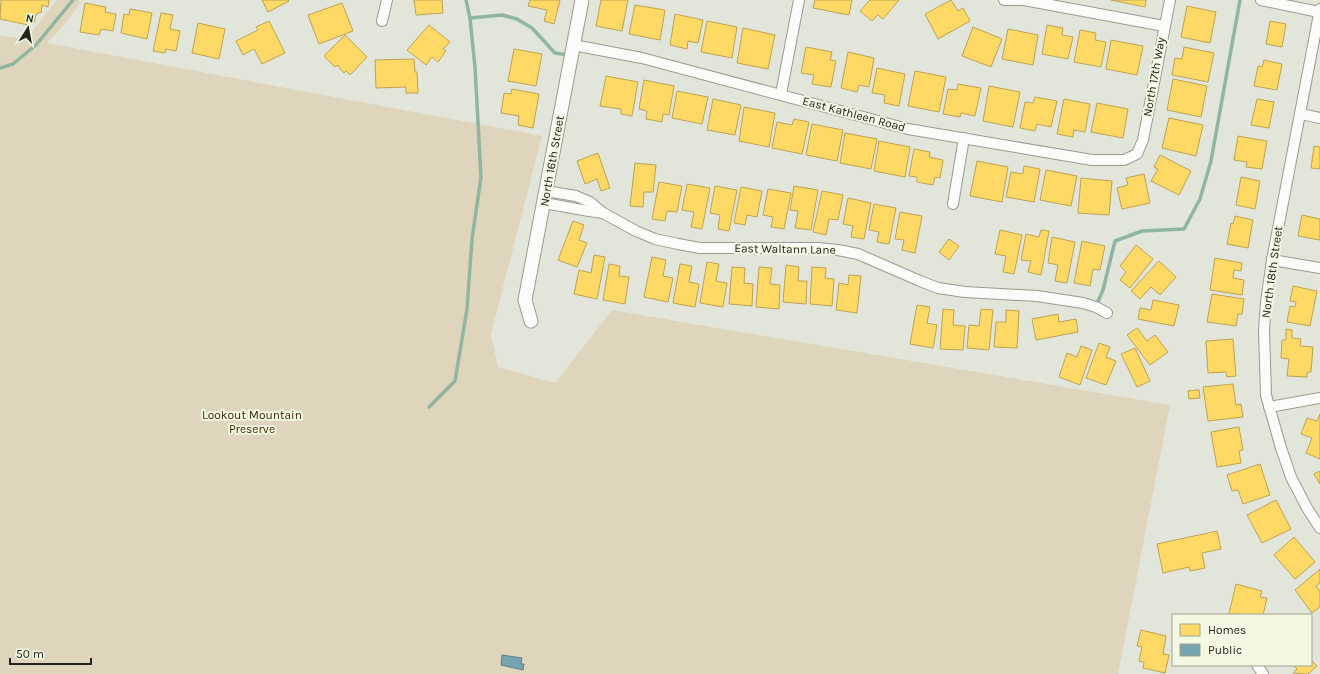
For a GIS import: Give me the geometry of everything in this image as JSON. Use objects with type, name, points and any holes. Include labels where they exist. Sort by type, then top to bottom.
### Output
[{"type":"street","points":[[382,21],[387,0]]},
{"type":"street","name":"North 16th Street","points":[[531,321],[525,300],[582,0]]},
{"type":"street","points":[[781,94],[799,0]]},
{"type":"street","points":[[1004,0],[1024,0],[1164,26]]},
{"type":"street","name":"North 17th Way","points":[[1137,154],[1143,140],[1170,0]]},
{"type":"street","points":[[1261,0],[1320,10]]},
{"type":"street","name":"North 18th Street","points":[[1320,10],[1272,260],[1264,330],[1266,395],[1269,407],[1291,477],[1307,508],[1320,528]]},
{"type":"street","name":"East Kathleen Road","points":[[573,45],[642,58],[908,129],[1092,160],[1124,160],[1137,154]]},
{"type":"street","points":[[1301,114],[1320,118]]},
{"type":"street","points":[[953,204],[964,138]]},
{"type":"street","points":[[560,205],[561,193]]},
{"type":"street","name":"East Waltann Lane","points":[[545,197],[561,193],[576,196],[590,202],[603,213],[636,231],[655,239],[678,244],[700,248],[818,248],[838,250],[858,254],[938,288],[965,292],[1038,296],[1083,303],[1096,307],[1107,313]]},
{"type":"street","name":"East Waltann Lane","points":[[545,197],[560,205],[588,212],[603,213]]},
{"type":"street","points":[[583,210],[584,199]]},
{"type":"street","points":[[1272,260],[1320,268]]},
{"type":"street","points":[[1269,407],[1320,398]]},
{"type":"green space","name":"Lookout Mountain Preserve","points":[[57,0],[78,0],[81,2],[64,25],[47,43],[542,136],[491,334],[498,367],[555,383],[612,310],[1170,405],[1118,674],[0,674],[0,35],[24,39],[30,34]]},
{"type":"building: Homes","points":[[1,0],[49,0],[48,7],[42,5],[41,13],[39,12],[36,14],[34,23],[29,22],[28,25],[0,19]]},
{"type":"building: Homes","points":[[262,0],[288,0],[289,1],[268,12]]},
{"type":"building: Homes","points":[[414,0],[442,0],[443,13],[416,15]]},
{"type":"building: Homes","points":[[530,0],[560,0],[554,24],[544,21],[547,10],[528,6]]},
{"type":"building: Homes","points":[[601,0],[628,0],[622,31],[596,26]]},
{"type":"building: Homes","points":[[815,0],[852,0],[849,15],[813,8]]},
{"type":"building: Homes","points":[[870,0],[899,0],[883,19],[878,15],[872,21],[860,11]]},
{"type":"building: Homes","points":[[951,0],[958,11],[963,8],[970,21],[938,39],[925,14]]},
{"type":"building: Homes","points":[[1111,0],[1146,0],[1145,7]]},
{"type":"building: Homes","points":[[85,3],[106,7],[105,12],[116,14],[113,31],[101,29],[99,35],[80,32]]},
{"type":"building: Homes","points":[[342,3],[353,31],[319,44],[308,15]]},
{"type":"building: Homes","points":[[635,5],[665,10],[660,40],[629,34]]},
{"type":"building: Homes","points":[[1187,6],[1216,12],[1210,43],[1181,37]]},
{"type":"building: Homes","points":[[130,9],[152,13],[147,39],[121,33],[124,14],[129,15]]},
{"type":"building: Homes","points":[[161,13],[173,15],[170,29],[180,31],[176,51],[166,49],[165,53],[153,51]]},
{"type":"building: Homes","points":[[675,14],[703,20],[698,43],[688,41],[687,49],[670,45]]},
{"type":"building: Homes","points":[[269,21],[285,53],[262,64],[254,49],[243,55],[236,41],[258,30],[256,27]]},
{"type":"building: Homes","points":[[707,21],[737,27],[732,58],[701,52]]},
{"type":"building: Homes","points":[[1270,21],[1286,24],[1282,47],[1266,44]]},
{"type":"building: Homes","points":[[198,23],[225,29],[219,59],[192,53]]},
{"type":"building: Homes","points":[[429,25],[450,42],[443,49],[446,51],[438,62],[432,57],[426,65],[407,50]]},
{"type":"building: Homes","points":[[1047,25],[1063,28],[1062,35],[1073,37],[1068,59],[1042,54]]},
{"type":"building: Homes","points":[[973,27],[1002,39],[991,67],[962,56]]},
{"type":"building: Homes","points":[[743,28],[775,35],[768,69],[737,63]]},
{"type":"building: Homes","points":[[1008,29],[1038,35],[1033,65],[1002,59]]},
{"type":"building: Homes","points":[[1080,30],[1096,33],[1095,40],[1106,42],[1101,67],[1074,62]]},
{"type":"building: Homes","points":[[345,35],[367,57],[350,75],[346,71],[344,73],[337,65],[335,67],[324,56]]},
{"type":"building: Homes","points":[[1111,40],[1143,46],[1137,75],[1106,69]]},
{"type":"building: Homes","points":[[806,47],[832,52],[830,60],[836,61],[831,87],[812,84],[814,75],[801,73]]},
{"type":"building: Homes","points":[[1184,47],[1214,53],[1208,82],[1172,75],[1175,58],[1182,59]]},
{"type":"building: Homes","points":[[514,49],[542,54],[536,86],[508,81]]},
{"type":"building: Homes","points":[[848,52],[874,58],[869,87],[859,85],[857,92],[841,88]]},
{"type":"building: Homes","points":[[414,59],[415,72],[417,72],[418,93],[406,93],[406,87],[376,88],[375,60]]},
{"type":"building: Homes","points":[[1264,60],[1282,64],[1277,90],[1254,86],[1258,66],[1262,67]]},
{"type":"building: Homes","points":[[877,68],[905,74],[899,106],[884,103],[885,95],[872,93]]},
{"type":"building: Homes","points":[[915,71],[946,77],[939,112],[908,106]]},
{"type":"building: Homes","points":[[606,76],[638,82],[632,116],[621,114],[621,109],[600,106]]},
{"type":"building: Homes","points":[[1173,79],[1207,86],[1201,117],[1167,110]]},
{"type":"building: Homes","points":[[644,80],[674,86],[669,115],[663,114],[662,122],[646,119],[647,111],[639,109]]},
{"type":"building: Homes","points":[[958,84],[981,88],[975,116],[961,113],[960,117],[943,114],[948,89],[957,90]]},
{"type":"building: Homes","points":[[989,86],[1020,92],[1013,127],[983,121]]},
{"type":"building: Homes","points":[[512,89],[539,94],[533,128],[518,125],[519,116],[501,113],[504,93],[511,94]]},
{"type":"building: Homes","points":[[677,91],[708,97],[702,124],[672,118]]},
{"type":"building: Homes","points":[[1035,97],[1057,101],[1051,127],[1037,124],[1035,131],[1020,128],[1025,102],[1033,103]]},
{"type":"building: Homes","points":[[713,99],[741,105],[735,135],[707,130]]},
{"type":"building: Homes","points":[[1064,99],[1090,104],[1085,132],[1074,130],[1073,137],[1057,134]]},
{"type":"building: Homes","points":[[1257,99],[1274,102],[1269,128],[1251,125]]},
{"type":"building: Homes","points":[[1097,103],[1128,109],[1123,138],[1091,132]]},
{"type":"building: Homes","points":[[744,107],[775,113],[769,147],[739,141]]},
{"type":"building: Homes","points":[[1169,118],[1203,125],[1196,156],[1162,148]]},
{"type":"building: Homes","points":[[794,119],[809,122],[802,154],[772,148],[777,122],[792,125]]},
{"type":"building: Homes","points":[[812,124],[843,130],[837,161],[806,155]]},
{"type":"building: Homes","points":[[845,133],[877,139],[871,169],[840,163]]},
{"type":"building: Homes","points":[[1238,136],[1267,141],[1262,169],[1246,167],[1247,162],[1234,160]]},
{"type":"building: Homes","points":[[879,141],[910,147],[905,177],[874,171]]},
{"type":"building: Homes","points":[[1314,146],[1320,147],[1320,169],[1311,168]]},
{"type":"building: Homes","points":[[914,149],[930,152],[929,157],[943,160],[940,178],[935,177],[933,185],[917,182],[917,177],[909,176]]},
{"type":"building: Homes","points":[[598,153],[610,188],[601,191],[597,179],[585,184],[577,161]]},
{"type":"building: Homes","points":[[1160,155],[1191,171],[1179,195],[1151,181],[1158,169],[1154,167]]},
{"type":"building: Homes","points":[[977,161],[1008,167],[1002,202],[970,196]]},
{"type":"building: Homes","points":[[635,163],[656,165],[653,192],[644,192],[643,207],[630,206]]},
{"type":"building: Homes","points":[[1024,166],[1040,169],[1034,202],[1006,197],[1011,172],[1023,174]]},
{"type":"building: Homes","points":[[1046,170],[1077,176],[1071,206],[1040,200]]},
{"type":"building: Homes","points":[[1144,174],[1150,203],[1122,209],[1117,188],[1128,185],[1126,178]]},
{"type":"building: Homes","points":[[1241,177],[1260,181],[1255,209],[1236,205]]},
{"type":"building: Homes","points":[[1081,178],[1112,181],[1109,215],[1078,213]]},
{"type":"building: Homes","points":[[659,182],[682,186],[677,212],[667,211],[665,221],[652,219]]},
{"type":"building: Homes","points":[[687,184],[710,188],[702,229],[691,227],[694,212],[682,210]]},
{"type":"building: Homes","points":[[715,186],[737,190],[729,231],[718,229],[720,215],[710,213]]},
{"type":"building: Homes","points":[[794,186],[818,190],[811,230],[795,228],[798,211],[790,210]]},
{"type":"building: Homes","points":[[741,187],[762,191],[757,217],[747,215],[745,225],[734,223]]},
{"type":"building: Homes","points":[[768,189],[791,193],[784,229],[771,227],[773,217],[763,215]]},
{"type":"building: Homes","points":[[822,191],[843,195],[838,220],[829,219],[826,235],[813,232]]},
{"type":"building: Homes","points":[[848,198],[871,203],[864,239],[851,237],[853,226],[843,224]]},
{"type":"building: Homes","points":[[874,204],[896,208],[889,244],[877,242],[879,232],[869,230]]},
{"type":"building: Homes","points":[[900,212],[922,216],[915,253],[902,250],[904,240],[895,239]]},
{"type":"building: Homes","points":[[1302,215],[1320,219],[1320,240],[1298,236]]},
{"type":"building: Homes","points":[[1235,216],[1253,220],[1248,248],[1227,244],[1231,223],[1233,224]]},
{"type":"building: Homes","points":[[573,221],[584,225],[579,240],[587,243],[577,267],[558,260]]},
{"type":"building: Homes","points":[[1000,230],[1022,235],[1014,274],[1003,272],[1006,256],[995,254]]},
{"type":"building: Homes","points":[[1041,230],[1049,231],[1041,275],[1028,272],[1031,261],[1021,260],[1026,234],[1039,237]]},
{"type":"building: Homes","points":[[1052,237],[1075,242],[1067,283],[1055,281],[1058,265],[1048,263]]},
{"type":"building: Homes","points":[[949,239],[959,246],[949,260],[939,252]]},
{"type":"building: Homes","points":[[1082,241],[1105,246],[1100,270],[1093,269],[1090,286],[1074,283]]},
{"type":"building: Homes","points":[[1136,245],[1153,259],[1130,288],[1120,280],[1126,272],[1120,266]]},
{"type":"building: Homes","points":[[594,255],[605,257],[597,299],[574,294],[579,270],[591,273]]},
{"type":"building: Homes","points":[[652,257],[666,260],[663,276],[673,278],[668,302],[644,297]]},
{"type":"building: Homes","points":[[1215,258],[1242,263],[1241,271],[1234,270],[1233,278],[1244,280],[1242,295],[1210,290]]},
{"type":"building: Homes","points":[[1159,261],[1176,277],[1160,295],[1151,287],[1140,299],[1131,291]]},
{"type":"building: Homes","points":[[707,262],[719,264],[716,281],[727,283],[723,307],[700,303]]},
{"type":"building: Homes","points":[[609,264],[620,266],[619,276],[629,277],[625,304],[603,300]]},
{"type":"building: Homes","points":[[680,264],[692,266],[689,282],[699,284],[695,307],[673,303]]},
{"type":"building: Homes","points":[[786,265],[799,267],[798,281],[807,281],[806,304],[783,302]]},
{"type":"building: Homes","points":[[732,267],[745,268],[744,283],[753,284],[752,306],[729,304]]},
{"type":"building: Homes","points":[[759,267],[772,268],[770,284],[780,285],[779,309],[756,307]]},
{"type":"building: Homes","points":[[812,267],[826,268],[825,278],[834,279],[832,306],[810,304]]},
{"type":"building: Homes","points":[[849,275],[861,276],[857,313],[836,310],[839,283],[848,285]]},
{"type":"building: Homes","points":[[1293,286],[1317,291],[1310,326],[1287,322],[1290,306],[1295,307],[1296,302],[1290,301]]},
{"type":"building: Homes","points":[[1212,294],[1244,299],[1242,314],[1238,314],[1236,326],[1207,322]]},
{"type":"building: Homes","points":[[1153,300],[1179,305],[1174,326],[1138,319],[1140,308],[1151,310]]},
{"type":"building: Homes","points":[[917,305],[930,307],[927,323],[937,325],[933,348],[910,344]]},
{"type":"building: Homes","points":[[943,309],[954,310],[953,325],[965,326],[963,350],[940,349]]},
{"type":"building: Homes","points":[[981,309],[993,310],[989,350],[967,348],[969,325],[979,326]]},
{"type":"building: Homes","points":[[1006,310],[1019,311],[1017,348],[994,347],[996,322],[1006,322]]},
{"type":"building: Homes","points":[[1058,314],[1059,322],[1076,319],[1078,332],[1036,340],[1032,319]]},
{"type":"building: Homes","points":[[1137,328],[1147,341],[1155,335],[1168,352],[1150,365],[1127,335]]},
{"type":"building: Homes","points":[[1286,329],[1292,330],[1292,338],[1301,339],[1300,346],[1313,347],[1311,372],[1307,372],[1307,377],[1287,376],[1289,359],[1281,358],[1282,340],[1286,340]]},
{"type":"building: Homes","points":[[1233,339],[1236,376],[1227,377],[1226,372],[1208,373],[1206,341]]},
{"type":"building: Homes","points":[[1099,343],[1110,347],[1106,357],[1116,361],[1106,385],[1086,378]]},
{"type":"building: Homes","points":[[1081,346],[1092,350],[1080,385],[1059,377],[1067,353],[1077,357]]},
{"type":"building: Homes","points":[[1135,348],[1150,381],[1137,387],[1121,354]]},
{"type":"building: Homes","points":[[1233,384],[1236,405],[1241,404],[1243,417],[1208,421],[1203,387]]},
{"type":"building: Homes","points":[[1199,390],[1200,398],[1189,399],[1188,391]]},
{"type":"building: Homes","points":[[1320,414],[1320,459],[1306,453],[1312,438],[1301,434],[1307,418],[1317,421]]},
{"type":"building: Homes","points":[[1239,427],[1243,450],[1239,451],[1241,463],[1217,467],[1211,432]]},
{"type":"building: Homes","points":[[1260,464],[1270,495],[1243,504],[1238,490],[1232,491],[1227,475]]},
{"type":"building: Homes","points":[[1320,471],[1320,484],[1314,474]]},
{"type":"building: Homes","points":[[1276,500],[1291,529],[1262,543],[1247,515]]},
{"type":"building: Homes","points":[[1217,531],[1221,549],[1202,553],[1205,568],[1190,571],[1189,567],[1163,573],[1157,544]]},
{"type":"building: Homes","points":[[1294,537],[1315,562],[1295,579],[1274,555]]},
{"type":"building: Homes","points":[[1320,569],[1320,583],[1316,586],[1320,591],[1320,607],[1312,613],[1295,590]]},
{"type":"building: Homes","points":[[1236,584],[1262,591],[1260,597],[1267,598],[1263,614],[1229,614]]},
{"type":"building: Homes","points":[[1141,630],[1166,636],[1163,654],[1169,655],[1165,673],[1143,668],[1144,662],[1139,661],[1142,647],[1137,646]]},
{"type":"building: Homes","points":[[1312,661],[1317,666],[1308,674],[1293,673],[1297,669],[1294,666],[1312,666]]},
{"type":"building: Public","points":[[502,655],[522,658],[521,664],[524,664],[523,670],[501,665]]},
{"type":"waterway","points":[[0,68],[13,64],[36,45],[73,0]]},
{"type":"waterway","points":[[429,407],[455,381],[467,309],[472,239],[481,177],[475,67],[470,18],[466,0]]},
{"type":"waterway","points":[[1096,306],[1103,290],[1115,241],[1142,231],[1184,229],[1200,199],[1211,161],[1240,0]]},
{"type":"waterway","points":[[470,18],[502,15],[517,19],[532,28],[555,53],[568,55]]}]
